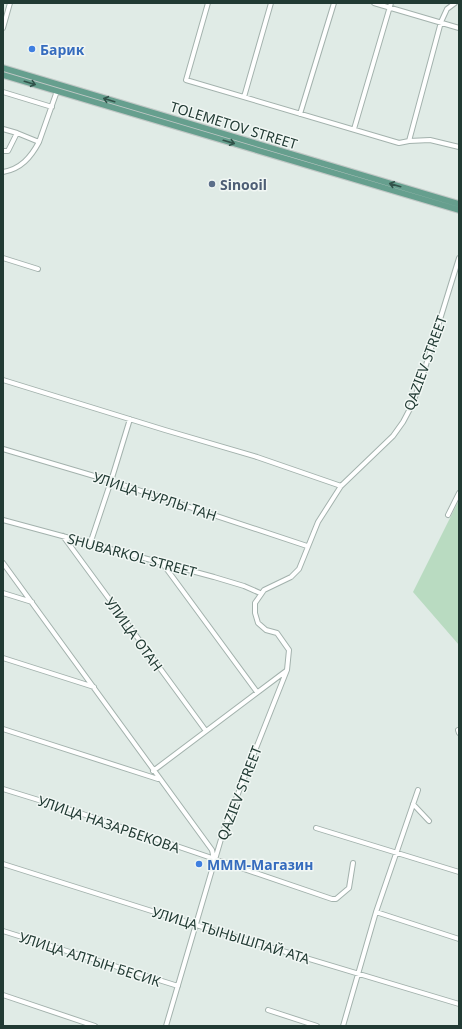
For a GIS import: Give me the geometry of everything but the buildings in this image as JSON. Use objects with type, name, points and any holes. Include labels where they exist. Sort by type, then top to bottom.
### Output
[{"type":"main road","name":"TOLEMETOV STREET","points":[[3,68],[45,84],[57,91],[459,210]]},
{"type":"main road","name":"TOLEMETOV STREET","points":[[3,74],[45,84],[459,204]]},
{"type":"street","points":[[3,28],[10,3]]},
{"type":"street","points":[[208,3],[186,80],[400,143],[430,140],[459,147]]},
{"type":"street","points":[[244,97],[271,3]]},
{"type":"street","points":[[300,114],[334,3]]},
{"type":"street","points":[[374,3],[391,5],[459,28]]},
{"type":"street","points":[[409,141],[441,22],[448,8],[455,3]]},
{"type":"street","points":[[354,130],[391,5]]},
{"type":"street","points":[[3,172],[20,166],[31,156],[39,142],[57,91]]},
{"type":"street","points":[[3,92],[52,107]]},
{"type":"street","points":[[3,129],[39,142]]},
{"type":"street","points":[[3,151],[8,151],[17,133]]},
{"type":"street","points":[[3,258],[38,269]]},
{"type":"street","name":"QAZIEV STREET","points":[[166,1026],[224,829],[287,670],[289,650],[277,633],[266,630],[258,623],[254,613],[255,603],[260,594],[271,586],[291,577],[299,569],[307,546],[318,522],[341,486],[393,436],[412,405],[443,314],[459,258]]},
{"type":"street","points":[[3,380],[257,457],[341,486]]},
{"type":"street","points":[[90,544],[130,419]]},
{"type":"street","name":"УЛИЦА НУРЛЫ ТАН","points":[[3,449],[111,482],[307,546]]},
{"type":"street","points":[[448,515],[459,493]]},
{"type":"street","name":"SHUBARKOL STREET","points":[[3,520],[233,582],[260,594]]},
{"type":"street","name":"УЛИЦА ОТАН","points":[[63,536],[206,731]]},
{"type":"street","points":[[3,564],[94,687],[158,779],[212,850],[214,860]]},
{"type":"street","points":[[163,564],[257,692]]},
{"type":"street","points":[[3,593],[32,602]]},
{"type":"street","points":[[3,658],[94,687]]},
{"type":"street","points":[[153,771],[287,670]]},
{"type":"street","points":[[3,729],[158,779]]},
{"type":"street","name":"УЛИЦА НАЗАРБЕКОВА","points":[[3,789],[71,810],[332,899],[336,899],[349,888],[353,863]]},
{"type":"street","points":[[343,1026],[360,974],[376,912],[418,790]]},
{"type":"street","points":[[413,804],[429,821]]},
{"type":"street","points":[[316,828],[459,872]]},
{"type":"street","name":"УЛИЦА ТЫНЫШПАЙ АТА","points":[[3,864],[196,925],[459,1004]]},
{"type":"street","points":[[376,912],[459,939]]},
{"type":"street","name":"УЛИЦА АЛТЫН БЕСИК","points":[[3,931],[178,986]]},
{"type":"street","points":[[3,995],[95,1026]]},
{"type":"street","points":[[268,1010],[317,1026]]},
{"type":"green space","points":[[459,500],[459,645],[413,592]]},
{"type":"place","name":"Барик","points":[[32,49]]},
{"type":"place","name":"Sinooil","points":[[212,184]]},
{"type":"place","name":"МММ-Магазин","points":[[199,864]]}]
